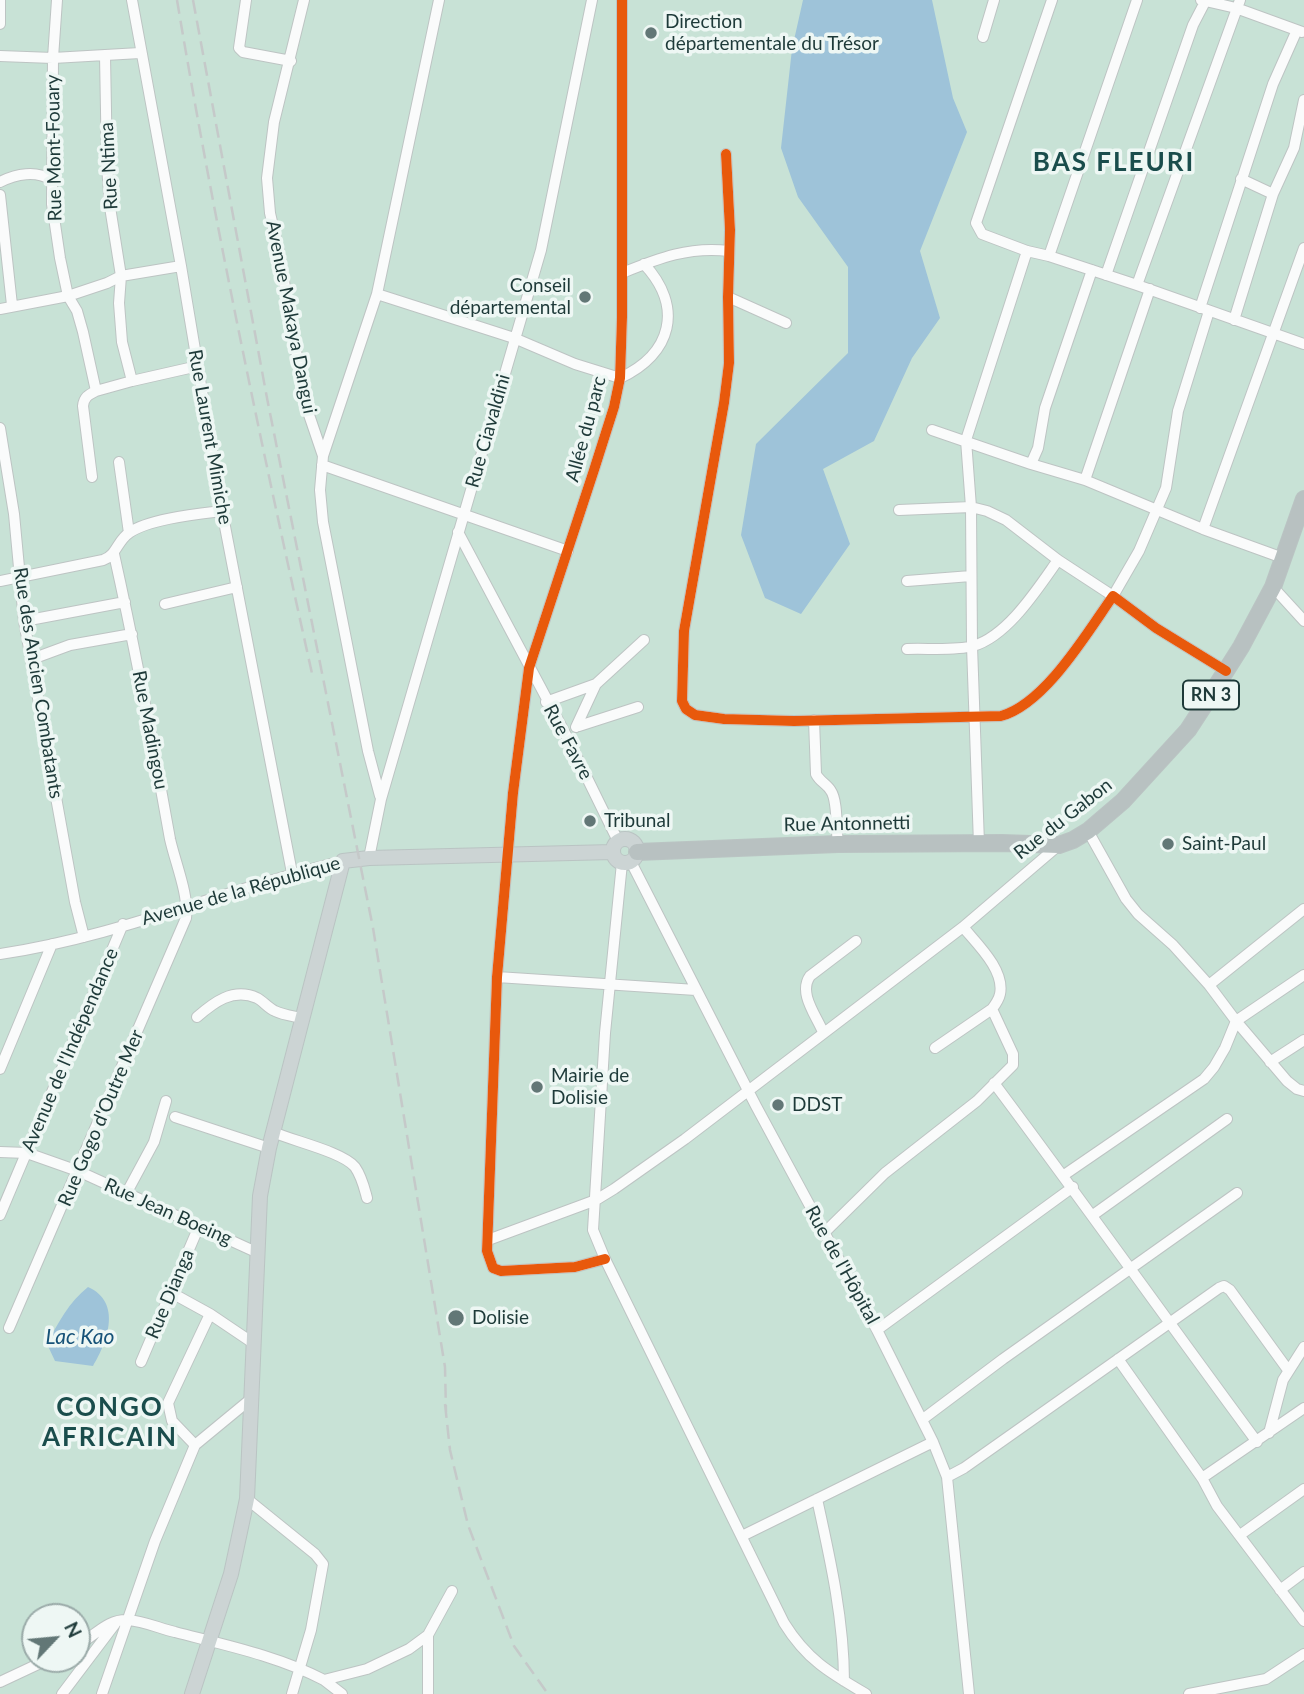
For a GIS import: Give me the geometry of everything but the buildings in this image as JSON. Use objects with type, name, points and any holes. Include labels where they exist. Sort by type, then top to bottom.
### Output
[{"type":"highway","name":"Rue du Gabon","points":[[1059,845],[1088,831],[1123,801],[1188,730],[1241,648],[1273,587],[1304,499]]},
{"type":"highway","name":"Rue Antonnetti","points":[[624,854],[838,844],[1059,845]]},
{"type":"main road","name":"Avenue de la République","points":[[343,861],[369,858],[624,854]]},
{"type":"main road","points":[[192,1694],[231,1574],[247,1499],[260,1196],[269,1148],[343,861]]},
{"type":"street","points":[[0,0],[0,24]]},
{"type":"street","name":"Rue Mont-Fouary","points":[[57,0],[51,180],[55,230],[68,296],[77,311],[96,391]]},
{"type":"street","name":"Rue Laurent Mimiche","points":[[132,0],[181,266],[222,511],[292,873]]},
{"type":"street","points":[[246,0],[239,48],[243,52],[291,61]]},
{"type":"street","name":"Avenue Makaya Dangui","points":[[304,0],[274,122],[267,178],[270,213],[305,403],[322,461],[320,490],[323,522],[368,751],[381,799]]},
{"type":"street","points":[[439,0],[377,294],[322,461],[463,515],[568,551]]},
{"type":"street","name":"Rue Ciavaldini","points":[[369,858],[381,799],[541,250],[592,0]]},
{"type":"street","name":"Allée du parc","points":[[488,1240],[497,977],[506,856],[528,668],[614,407],[620,378],[622,0]]},
{"type":"street","points":[[983,37],[994,0]]},
{"type":"street","points":[[1052,0],[976,223],[982,234],[1027,251],[1150,289],[1304,344]]},
{"type":"street","points":[[1049,256],[1137,0]]},
{"type":"street","points":[[726,154],[730,251],[729,363],[684,631],[682,701],[686,709],[695,715],[724,719],[814,720],[1001,716],[1013,713],[1061,669],[1113,596],[1139,551],[1158,509],[1168,476],[1178,411],[1241,179],[1273,84],[1301,31],[1238,4],[1204,0],[1106,275]]},
{"type":"street","points":[[1138,285],[1238,4]]},
{"type":"street","points":[[0,56],[53,58],[140,53]]},
{"type":"street","name":"Rue Ntima","points":[[105,56],[110,207],[121,276],[119,303],[122,342],[132,380]]},
{"type":"street","points":[[1234,320],[1273,194],[1294,148],[1304,100]]},
{"type":"street","points":[[0,182],[11,176],[25,174],[43,174],[51,180]]},
{"type":"street","points":[[1241,179],[1273,194]]},
{"type":"street","points":[[0,195],[12,305]]},
{"type":"street","points":[[622,272],[665,256],[706,248],[730,251]]},
{"type":"street","points":[[1203,529],[1304,248]]},
{"type":"street","points":[[979,844],[972,646],[971,507],[966,440],[1027,251]]},
{"type":"street","points":[[377,294],[514,338],[575,364],[620,378],[638,370],[648,361],[666,334],[665,295],[655,276],[644,264]]},
{"type":"street","points":[[0,309],[68,296],[121,276],[181,266]]},
{"type":"street","points":[[1031,464],[1038,448],[1045,408],[1092,271]]},
{"type":"street","points":[[1085,480],[1150,289]]},
{"type":"street","points":[[728,298],[786,323]]},
{"type":"street","points":[[92,477],[83,407],[88,395],[132,380],[198,366]]},
{"type":"street","name":"Rue des Ancien Combatants","points":[[0,428],[14,514],[24,621],[75,902],[84,937]]},
{"type":"street","points":[[932,430],[1085,480],[1203,529],[1283,558]]},
{"type":"street","points":[[119,462],[129,533]]},
{"type":"street","points":[[899,510],[971,507],[1006,520],[1156,628],[1226,671]]},
{"type":"street","points":[[0,580],[103,561],[114,554],[129,533],[139,528],[186,516],[222,511]]},
{"type":"street","name":"Rue Favre","points":[[458,532],[546,702],[566,735],[624,854]]},
{"type":"street","name":"Rue Madingou","points":[[114,554],[132,634],[174,860],[187,906]]},
{"type":"street","points":[[906,649],[972,646],[985,640],[1015,615],[1058,560]]},
{"type":"street","points":[[907,581],[971,576]]},
{"type":"street","points":[[164,604],[237,587]]},
{"type":"street","points":[[1273,587],[1304,621]]},
{"type":"street","points":[[24,621],[125,602]]},
{"type":"street","points":[[32,659],[71,645],[132,634]]},
{"type":"street","points":[[546,702],[596,684],[644,640]]},
{"type":"street","points":[[579,726],[596,684]]},
{"type":"street","points":[[566,735],[579,726],[638,707]]},
{"type":"street","points":[[814,720],[816,774],[831,791],[834,799],[838,844]]},
{"type":"street","points":[[1088,831],[1126,899],[1150,927],[1173,946],[1209,985],[1287,1081],[1304,1091]]},
{"type":"street","name":"Rue du Gabon","points":[[488,1240],[596,1199],[685,1139],[963,927],[1059,845]]},
{"type":"street","points":[[624,854],[610,984],[593,1230],[741,1536],[794,1639],[815,1663],[866,1694]]},
{"type":"street","name":"Rue de l'Hôpital","points":[[624,854],[877,1330],[933,1442],[947,1477],[969,1694]]},
{"type":"street","name":"Avenue de la République","points":[[0,954],[84,937],[292,873],[343,861]]},
{"type":"street","name":"Rue Gogo d'Outre Mer","points":[[9,1328],[186,918],[187,906]]},
{"type":"street","points":[[1209,985],[1304,909]]},
{"type":"street","name":"Avenue de l'Indépendance","points":[[0,1215],[123,924]]},
{"type":"street","points":[[935,1048],[992,1009],[1000,995],[996,970],[963,927]]},
{"type":"street","points":[[823,1032],[805,992],[805,983],[810,975],[856,942]]},
{"type":"street","points":[[0,1069],[52,944]]},
{"type":"street","points":[[1064,1175],[1204,1079],[1214,1067],[1236,1021],[1304,975]]},
{"type":"street","points":[[497,977],[696,990]]},
{"type":"street","points":[[197,1017],[214,1001],[227,996],[244,996],[257,998],[277,1013],[302,1018]]},
{"type":"street","points":[[825,1232],[885,1173],[977,1101],[1013,1065],[1014,1060],[992,1009]]},
{"type":"street","points":[[1270,1062],[1304,1040]]},
{"type":"street","points":[[995,1083],[1257,1442]]},
{"type":"street","points":[[126,1194],[154,1142],[166,1101]]},
{"type":"street","points":[[175,1117],[269,1148]]},
{"type":"street","points":[[1093,1215],[1227,1119]]},
{"type":"street","points":[[273,1132],[335,1154],[352,1164],[367,1198]]},
{"type":"street","name":"Rue Jean Boeing","points":[[0,1152],[27,1153],[78,1171],[256,1252]]},
{"type":"street","points":[[877,1330],[1073,1187]]},
{"type":"street","points":[[923,1419],[1130,1266],[1237,1193]]},
{"type":"street","name":"Rue Dianga","points":[[141,1362],[199,1226]]},
{"type":"street","points":[[488,1240],[489,1260],[493,1268],[501,1271],[575,1267],[605,1259]]},
{"type":"street","points":[[947,1477],[974,1461],[1168,1322],[1224,1286],[1230,1290],[1288,1370]]},
{"type":"street","points":[[170,1292],[210,1314],[253,1343]]},
{"type":"street","points":[[195,1445],[172,1421],[168,1404],[210,1314]]},
{"type":"street","points":[[1269,1433],[1283,1380],[1302,1350]]},
{"type":"street","points":[[1302,1350],[1304,1364]]},
{"type":"street","points":[[1118,1359],[1202,1478],[1217,1506],[1304,1621]]},
{"type":"street","points":[[102,1694],[155,1541],[195,1445],[252,1398]]},
{"type":"street","points":[[1202,1478],[1304,1408]]},
{"type":"street","points":[[741,1536],[933,1442]]},
{"type":"street","points":[[1240,1535],[1304,1489]]},
{"type":"street","points":[[247,1499],[315,1554],[323,1564],[301,1668],[292,1694]]},
{"type":"street","points":[[817,1499],[836,1595],[844,1658],[844,1681]]},
{"type":"street","points":[[1280,1590],[1304,1572]]},
{"type":"street","points":[[324,1680],[367,1669],[409,1649],[428,1635],[452,1591]]},
{"type":"street","points":[[91,1639],[100,1628],[128,1620],[301,1668],[324,1680],[340,1693]]},
{"type":"street","points":[[62,1694],[116,1622]]},
{"type":"street","points":[[428,1635],[428,1694]]},
{"type":"street","points":[[409,1649],[427,1659]]},
{"type":"street","points":[[1189,1694],[1266,1679],[1304,1654]]},
{"type":"street","points":[[0,1682],[21,1672]]},
{"type":"green space","points":[[0,0],[1304,0],[1304,1694],[0,1694]]},
{"type":"water","points":[[803,0],[932,0],[953,98],[967,132],[920,251],[940,318],[912,358],[874,441],[823,469],[850,544],[801,614],[765,598],[741,535],[756,444],[848,353],[848,267],[798,197],[781,148],[792,49]]},
{"type":"water","name":"Lac Kao","points":[[88,1287],[99,1294],[108,1312],[109,1323],[103,1345],[93,1366],[55,1361],[47,1344],[70,1306]]},
{"type":"railway","points":[[177,0],[240,340],[313,678]]},
{"type":"railway","points":[[193,0],[267,398],[373,928],[445,1367],[446,1412]]},
{"type":"railway","points":[[445,1404],[450,1450],[468,1525],[514,1646],[548,1694]]},
{"type":"cycle path","points":[[605,1259],[575,1267],[501,1271],[493,1268],[487,1251],[497,977],[513,793],[529,668],[614,407],[620,378],[622,0]]},
{"type":"cycle path","points":[[726,154],[730,230],[729,363],[684,631],[682,701],[686,709],[695,715],[724,719],[794,721],[1001,716],[1017,709],[1049,683],[1113,596],[1156,628],[1226,671]]},
{"type":"place","name":"Direction départementale du Trésor","points":[[651,33]]},
{"type":"place","name":"Conseil départemental","points":[[585,297]]},
{"type":"place","name":"Tribunal","points":[[590,821]]},
{"type":"place","name":"Saint-Paul","points":[[1168,844]]},
{"type":"place","name":"Mairie de Dolisie","points":[[537,1087]]},
{"type":"place","name":"DDST","points":[[778,1105]]},
{"type":"place","name":"Dolisie","points":[[456,1318]]},
{"type":"district","name":"BAS FLEURI","points":[[1114,163]]},
{"type":"district","name":"CONGO AFRICAIN","points":[[110,1423]]}]
